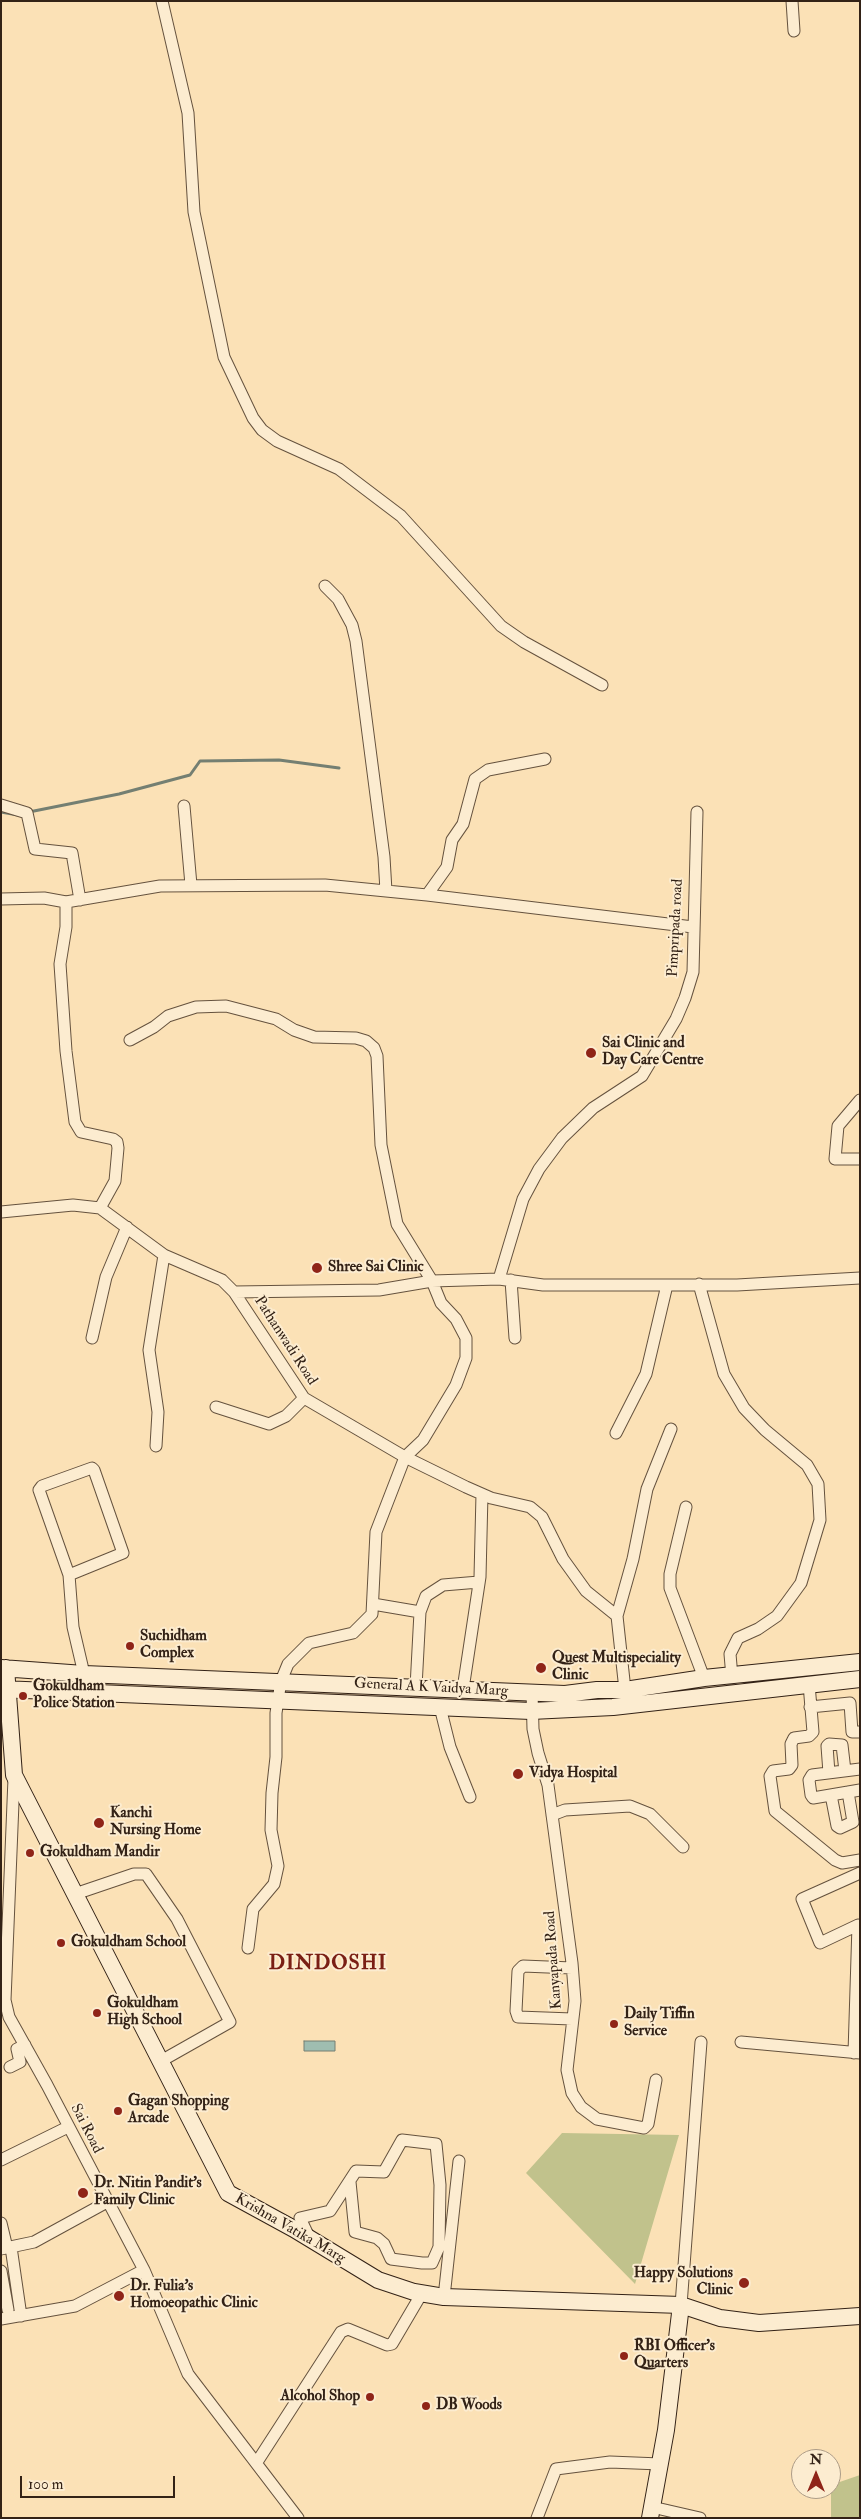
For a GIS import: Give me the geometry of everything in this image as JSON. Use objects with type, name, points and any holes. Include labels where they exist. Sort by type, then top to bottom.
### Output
[{"type":"main road","name":"General A K Vaidya Marg","points":[[4,1668],[84,1674],[565,1694],[597,1690],[625,1690],[704,1678],[732,1677],[860,1662]]},
{"type":"main road","name":"Krishna Vatika Marg","points":[[4,1668],[4,1689],[14,1775],[228,2192],[378,2280],[422,2293],[444,2297],[681,2305],[720,2318],[759,2323],[860,2316]]},
{"type":"main road","name":"General A K Vaidya Marg","points":[[4,1689],[278,1702],[532,1711],[613,1707],[860,1679]]},
{"type":"main road","points":[[651,2512],[666,2430],[681,2305]]},
{"type":"street","points":[[162,1],[188,113],[194,212],[224,357],[253,418],[262,430],[277,441],[339,469],[394,510],[501,626],[602,685]]},
{"type":"street","points":[[792,1],[794,31]]},
{"type":"street","points":[[325,586],[338,600],[347,616],[356,641],[380,823],[386,891]]},
{"type":"street","points":[[427,894],[447,867],[452,840],[463,824],[475,779],[488,770],[545,759]]},
{"type":"street","points":[[1,805],[27,813],[35,849],[72,853],[80,900]]},
{"type":"street","points":[[184,806],[191,885]]},
{"type":"street","name":"Pimpripada road","points":[[499,1279],[523,1199],[539,1169],[562,1138],[593,1108],[642,1076],[676,1019],[685,998],[692,972],[697,812]]},
{"type":"street","points":[[1,898],[44,898],[66,902],[160,886],[325,885],[427,894],[693,927]]},
{"type":"street","points":[[66,902],[66,927],[60,964],[66,1051],[75,1122],[81,1132],[113,1139],[118,1148],[114,1181],[100,1208]]},
{"type":"street","points":[[130,1040],[154,1027],[168,1016],[196,1007],[226,1006],[276,1019],[294,1030],[314,1038],[356,1038],[366,1041],[374,1048],[377,1056],[381,1145],[397,1224],[432,1281],[442,1303],[456,1319],[466,1338],[466,1358],[456,1385],[423,1440],[405,1457],[376,1532],[372,1614],[353,1633],[309,1643],[288,1664],[281,1681],[278,1702],[272,1830],[278,1866],[274,1884],[253,1909],[248,1948]]},
{"type":"street","points":[[860,1100],[838,1126],[834,1159],[860,1159]]},
{"type":"street","name":"Pathanwadi Road","points":[[1,1212],[73,1205],[100,1208],[164,1255],[222,1280],[234,1292],[304,1398],[405,1457],[482,1494],[530,1507],[542,1517],[563,1560],[586,1591],[617,1616]]},
{"type":"street","points":[[92,1338],[106,1278],[127,1227]]},
{"type":"street","points":[[156,1446],[158,1412],[149,1350],[164,1255]]},
{"type":"street","points":[[234,1292],[379,1290],[432,1281],[499,1279],[543,1285],[737,1285],[860,1278]]},
{"type":"street","points":[[511,1280],[515,1338]]},
{"type":"street","points":[[699,1284],[724,1374],[744,1408],[765,1430],[808,1465],[818,1484],[820,1520],[801,1583],[777,1616],[758,1630],[738,1638],[730,1654],[732,1677]]},
{"type":"street","points":[[616,1432],[646,1374],[667,1285]]},
{"type":"street","points":[[216,1407],[268,1424],[286,1416],[304,1398]]},
{"type":"street","points":[[625,1690],[617,1616],[633,1560],[647,1490],[671,1429]]},
{"type":"street","points":[[69,1575],[124,1553],[92,1468],[42,1486],[39,1490],[69,1575],[73,1627],[84,1674]]},
{"type":"street","points":[[463,1689],[479,1582],[482,1494]]},
{"type":"street","points":[[686,1507],[670,1574],[670,1588],[704,1678]]},
{"type":"street","points":[[416,1688],[420,1612],[426,1596],[443,1585],[479,1582]]},
{"type":"street","points":[[372,1604],[420,1612]]},
{"type":"street","points":[[809,1684],[813,1732],[809,1736],[794,1738],[791,1744],[792,1765],[789,1769],[773,1771],[770,1776],[775,1811],[834,1860],[842,1863],[860,1860]]},
{"type":"street","name":"Kanyapada Road","points":[[532,1692],[532,1711],[538,1753],[548,1785],[572,1968],[574,2000],[567,2070],[568,2082],[572,2093],[588,2113],[597,2119],[644,2128],[648,2124],[656,2080]]},
{"type":"street","points":[[810,1706],[855,1703],[852,1732],[860,1732]]},
{"type":"street","points":[[440,1707],[450,1747],[470,1797]]},
{"type":"street","points":[[830,1773],[827,1746],[829,1744],[842,1745],[845,1771]]},
{"type":"street","points":[[860,1769],[812,1776],[809,1780],[811,1795],[814,1798],[860,1790]]},
{"type":"street","name":"Sai Road","points":[[14,1775],[7,1815],[3,2001],[18,2045],[68,2127],[144,2270],[188,2374],[298,2518]]},
{"type":"street","points":[[831,1795],[840,1828],[853,1822],[848,1792]]},
{"type":"street","points":[[552,1816],[565,1810],[630,1806],[650,1814],[683,1847]]},
{"type":"street","points":[[741,2042],[857,2053],[858,1925],[820,1943],[802,1899],[860,1873]]},
{"type":"street","points":[[75,1894],[134,1874],[146,1874],[177,1919],[230,2022],[161,2061]]},
{"type":"street","points":[[572,1968],[523,1966],[518,1971],[516,2011],[518,2017],[572,2019]]},
{"type":"street","points":[[681,2305],[701,2042]]},
{"type":"street","points":[[10,2067],[20,2062],[18,2045]]},
{"type":"street","points":[[1,2160],[68,2127]]},
{"type":"street","points":[[311,2241],[300,2218],[330,2211],[356,2171],[384,2172],[402,2140],[436,2144],[440,2185],[439,2247],[432,2262],[422,2263],[391,2258],[384,2244],[377,2238],[355,2232],[350,2182]]},
{"type":"street","points":[[444,2297],[459,2161]]},
{"type":"street","points":[[6,2248],[34,2242],[107,2202]]},
{"type":"street","points":[[1,2223],[21,2316]]},
{"type":"street","points":[[1,2271],[5,2314],[21,2316],[75,2306],[144,2270]]},
{"type":"street","points":[[257,2462],[341,2332],[348,2329],[387,2344],[392,2344],[422,2293]]},
{"type":"street","points":[[537,2518],[556,2469],[610,2462],[660,2464]]},
{"type":"street","points":[[651,2512],[700,2518]]},
{"type":"green space","points":[[562,2133],[679,2135],[635,2284],[526,2173]]},
{"type":"green space","points":[[860,2475],[860,2518],[831,2518],[831,2499],[841,2499],[841,2482]]},
{"type":"shaded area","points":[[304,2041],[335,2041],[335,2051],[304,2051]]},
{"type":"waterway","points":[[29,812],[119,794],[190,775],[200,761],[279,760],[339,768]]},
{"type":"waterway","points":[[1,812],[18,815]]},
{"type":"place","name":"Sai Clinic and Day Care Centre","points":[[591,1053]]},
{"type":"place","name":"Shree Sai Clinic","points":[[317,1268]]},
{"type":"place","name":"Suchidham Complex","points":[[130,1646]]},
{"type":"place","name":"Quest Multispeciality Clinic","points":[[541,1668]]},
{"type":"place","name":"Gokuldham Police Station","points":[[23,1696]]},
{"type":"place","name":"Vidya Hospital","points":[[518,1774]]},
{"type":"place","name":"Kanchi Nursing Home","points":[[99,1823]]},
{"type":"place","name":"Gokuldham Mandir","points":[[30,1853]]},
{"type":"place","name":"Gokuldham School","points":[[61,1943]]},
{"type":"place","name":"Gokuldham High School","points":[[97,2013]]},
{"type":"place","name":"Daily Tiffin Service","points":[[614,2024]]},
{"type":"place","name":"Gagan Shopping Arcade","points":[[118,2111]]},
{"type":"place","name":"Dr. Nitin Pandit's Family Clinic","points":[[83,2193]]},
{"type":"place","name":"Happy Solutions Clinic","points":[[744,2283]]},
{"type":"place","name":"Dr. Fulia's Homoeopathic Clinic","points":[[119,2296]]},
{"type":"place","name":"RBI Officer's Quarters","points":[[624,2356]]},
{"type":"place","name":"Alcohol Shop","points":[[370,2397]]},
{"type":"place","name":"DB Woods","points":[[426,2406]]},
{"type":"district","name":"DINDOSHI","points":[[328,1965]]}]
